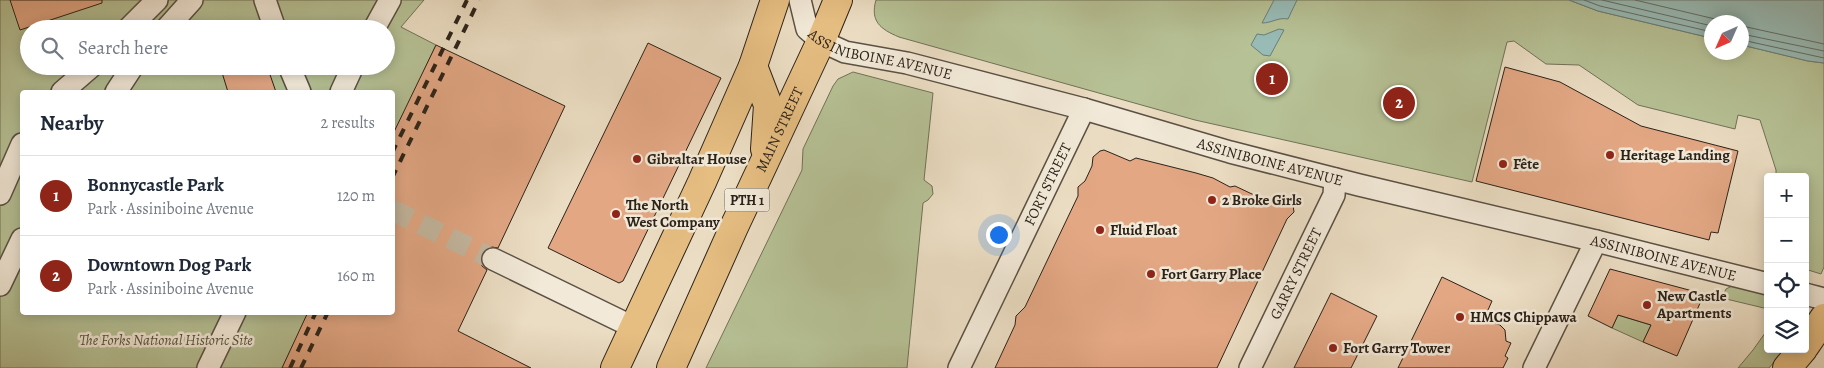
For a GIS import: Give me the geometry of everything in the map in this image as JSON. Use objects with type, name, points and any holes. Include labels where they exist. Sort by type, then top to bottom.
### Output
[{"type":"main road","points":[[615,368],[635,328],[753,66],[775,0]]},
{"type":"main road","name":"MAIN STREET","points":[[671,368],[838,0]]},
{"type":"main road","points":[[753,66],[768,105],[764,164]]},
{"type":"main road","points":[[1787,368],[1812,335]]},
{"type":"street","points":[[137,20],[157,0]]},
{"type":"street","points":[[174,20],[192,0]]},
{"type":"street","points":[[379,20],[390,0]]},
{"type":"street","name":"ASSINIBOINE AVENUE","points":[[800,0],[807,29],[821,41],[845,52],[907,63],[1335,179],[1764,283]]},
{"type":"street","points":[[264,1],[271,20]]},
{"type":"street","points":[[64,90],[82,75]]},
{"type":"street","points":[[117,90],[127,75]]},
{"type":"street","points":[[293,75],[299,90]]},
{"type":"street","points":[[341,90],[348,75]]},
{"type":"street","name":"FORT STREET","points":[[959,368],[1084,110]]},
{"type":"street","points":[[0,194],[20,149]]},
{"type":"street","name":"GARRY STREET","points":[[1250,368],[1334,195],[1335,179]]},
{"type":"street","points":[[1534,368],[1596,241]]},
{"type":"street","points":[[0,285],[20,243]]},
{"type":"street","points":[[493,259],[635,328]]},
{"type":"street","points":[[1809,295],[1824,300]]},
{"type":"street","points":[[208,368],[234,315]]},
{"type":"green space","name":"The Forks National Historic Site","points":[[0,0],[424,0],[401,27],[436,45],[395,132],[395,90],[20,90],[20,315],[307,315],[282,368],[0,368]]},
{"type":"green space","points":[[876,0],[1569,0],[1598,11],[1704,36],[1704,60],[1749,60],[1749,47],[1824,63],[1824,267],[1821,274],[1809,270],[1809,173],[1776,173],[1760,120],[1738,115],[1735,129],[1638,105],[1579,65],[1546,64],[1514,41],[1507,42],[1472,182],[1195,120],[899,37],[887,31],[878,23],[874,14]]},
{"type":"green space","points":[[853,72],[933,93],[924,180],[932,186],[933,194],[923,203],[907,368],[706,368],[802,170],[803,149],[833,86],[838,79]]},
{"type":"green space","points":[[1732,286],[1764,293],[1764,308],[1722,298],[1726,289]]},
{"type":"green space","points":[[1618,315],[1651,325],[1643,342],[1612,328]]},
{"type":"green space","points":[[1764,335],[1764,353],[1782,353],[1769,368],[1738,368]]},
{"type":"water","points":[[1274,0],[1297,0],[1288,19],[1262,23]]},
{"type":"water","points":[[1569,0],[1824,0],[1824,63],[1749,47],[1749,15],[1704,15],[1704,36],[1598,11]]},
{"type":"water","points":[[1279,29],[1284,30],[1270,56],[1263,55],[1251,45],[1257,34],[1264,35]]},
{"type":"building","points":[[10,0],[102,0],[102,3],[50,20],[20,20],[20,30]]},
{"type":"building","name":"Gibraltar House","points":[[648,43],[721,78],[626,275],[623,281],[619,283],[548,248]]},
{"type":"building","points":[[436,45],[565,106],[498,248],[486,248],[482,254],[482,266],[487,270],[458,331],[531,368],[282,368],[307,315],[395,315],[395,130]]},
{"type":"building","name":"Heritage Landing","points":[[1505,67],[1560,82],[1641,126],[1738,151],[1718,233],[1711,232],[1709,240],[1476,181]]},
{"type":"building","points":[[223,75],[270,75],[275,90],[227,90]]},
{"type":"building","name":"Fort Garry Place","points":[[1104,150],[1130,161],[1136,158],[1213,178],[1230,187],[1235,186],[1271,203],[1284,198],[1293,205],[1294,212],[1287,219],[1217,368],[995,368],[1015,325],[1016,316],[1025,307],[1078,196],[1078,187],[1085,181],[1092,166],[1093,157]]},
{"type":"building","name":"New Castle Apartments","points":[[1610,269],[1704,294],[1677,356],[1643,342],[1651,325],[1618,315],[1612,328],[1588,316]]},
{"type":"building","name":"HMCS Chippawa","points":[[1442,277],[1492,301],[1484,319],[1500,325],[1505,330],[1506,341],[1511,343],[1505,356],[1508,358],[1503,368],[1398,368]]},
{"type":"building","name":"Fort Garry Tower","points":[[1331,293],[1377,316],[1351,368],[1294,368]]},
{"type":"tunnel","points":[[395,211],[493,259]]},
{"type":"railway","points":[[395,147],[467,0]]},
{"type":"railway","points":[[395,172],[479,0]]},
{"type":"railway","points":[[290,368],[315,315]]},
{"type":"railway","points":[[301,368],[327,315]]},
{"type":"place","name":"Bonnycastle Park","points":[[1272,79]]},
{"type":"place","name":"Downtown Dog Park","points":[[1399,103]]},
{"type":"place","name":"Heritage Landing","points":[[1610,155]]},
{"type":"place","name":"Gibraltar House","points":[[637,159]]},
{"type":"place","name":"Fête","points":[[1503,164]]},
{"type":"place","name":"2 Broke Girls","points":[[1212,200]]},
{"type":"place","name":"The North West Company","points":[[616,214]]},
{"type":"place","name":"Fluid Float","points":[[1100,230]]},
{"type":"place","name":"Fort Garry Place","points":[[1151,274]]},
{"type":"place","name":"New Castle Apartments","points":[[1647,305]]},
{"type":"place","name":"HMCS Chippawa","points":[[1460,317]]},
{"type":"place","name":"Fort Garry Tower","points":[[1333,348]]}]
